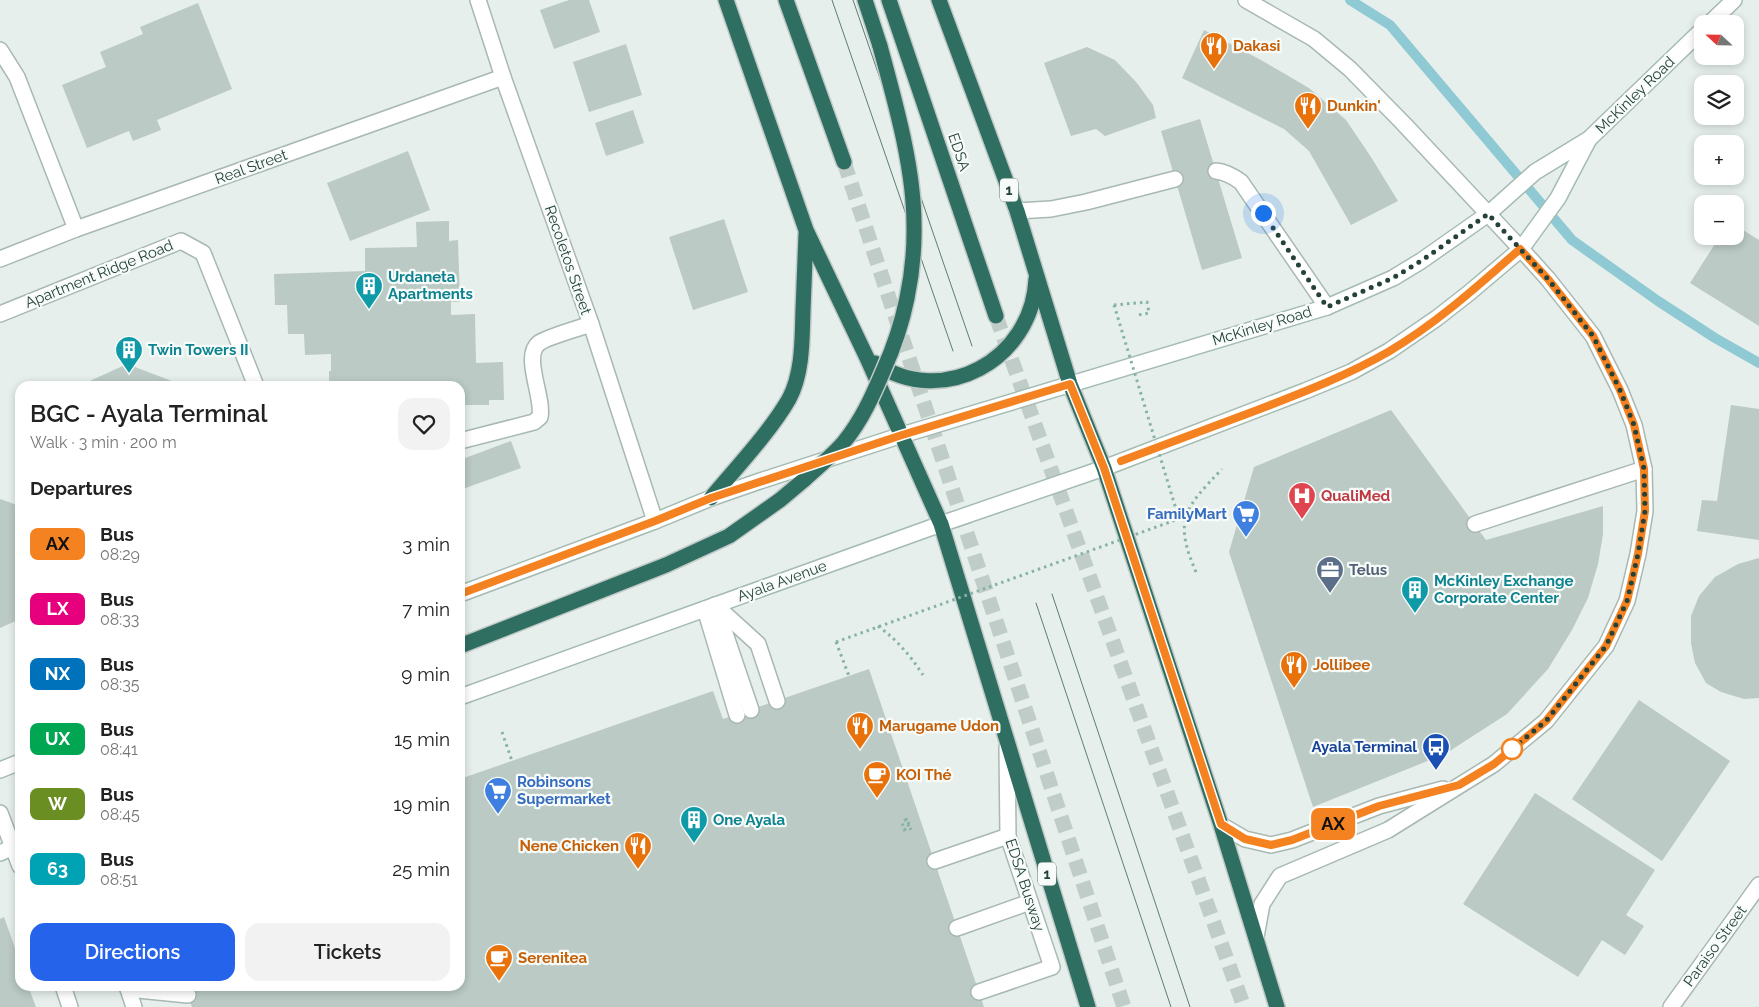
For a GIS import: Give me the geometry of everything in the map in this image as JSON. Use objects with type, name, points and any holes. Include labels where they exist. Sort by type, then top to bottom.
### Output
[{"type":"highway","name":"1","points":[[726,0],[806,230],[867,358],[942,524],[1088,1007]]},
{"type":"highway","points":[[786,0],[844,162]]},
{"type":"highway","points":[[465,644],[666,565],[729,536],[780,500],[805,478],[843,443],[860,420],[893,349],[899,329],[906,302],[914,225],[913,197],[902,130],[880,46],[865,0]]},
{"type":"highway","name":"EDSA","points":[[889,0],[996,316]]},
{"type":"highway","name":"1","points":[[939,0],[1017,211],[1070,384],[1104,468],[1221,824],[1277,1007]]},
{"type":"highway","points":[[711,498],[776,419],[790,398],[799,365],[802,337],[806,230]]},
{"type":"highway","points":[[867,358],[884,369],[902,376],[921,380],[961,377],[979,370],[996,359],[1011,345],[1022,329],[1031,311],[1036,292],[1037,272]]},
{"type":"main road","name":"Recoletos Street","points":[[478,0],[503,77],[590,324],[655,521]]},
{"type":"main road","points":[[1246,0],[1314,39],[1350,69],[1404,123],[1548,279],[1593,336],[1620,390],[1634,425],[1644,469],[1645,511],[1638,554],[1627,601],[1606,646],[1546,721],[1494,764],[1388,830],[1280,876],[1262,904],[1256,937]]},
{"type":"main road","points":[[1718,15],[1734,0]]},
{"type":"main road","name":"McKinley Road","points":[[1070,384],[1327,307],[1393,278],[1421,261],[1488,214],[1535,172],[1589,139],[1694,38]]},
{"type":"main road","points":[[0,50],[17,78],[76,229]]},
{"type":"main road","name":"Real Street","points":[[0,259],[76,229],[503,77]]},
{"type":"main road","name":"McKinley Road","points":[[1104,468],[1305,392],[1351,372],[1389,351],[1469,293],[1520,249],[1558,198],[1589,139]]},
{"type":"main road","points":[[1216,171],[1233,176],[1241,182],[1327,307]]},
{"type":"main road","points":[[1017,211],[1051,209],[1086,202],[1175,179]]},
{"type":"main road","name":"Apartment Ridge Road","points":[[0,314],[181,241],[203,253],[254,381]]},
{"type":"main road","points":[[465,440],[534,422],[540,417],[542,409],[532,360],[533,351],[540,342],[590,324]]},
{"type":"main road","points":[[465,592],[711,498],[902,435],[1070,384]]},
{"type":"main road","name":"Ayala Avenue","points":[[465,695],[942,524],[1104,468]]},
{"type":"main road","points":[[1475,524],[1644,469]]},
{"type":"main road","points":[[710,607],[758,644],[777,701]]},
{"type":"main road","points":[[710,607],[744,712]]},
{"type":"main road","name":"EDSA Busway","points":[[979,992],[1052,967],[1008,836],[1007,741]]},
{"type":"main road","points":[[0,770],[15,764]]},
{"type":"main road","points":[[1221,824],[1245,839],[1271,845],[1292,840],[1379,806],[1459,785]]},
{"type":"main road","points":[[0,813],[11,848]]},
{"type":"main road","points":[[934,861],[1008,836]]},
{"type":"main road","name":"Paraiso Street","points":[[1672,1007],[1759,884]]},
{"type":"main road","points":[[957,928],[1030,902]]},
{"type":"main road","points":[[64,991],[70,1007]]},
{"type":"main road","points":[[131,991],[134,1007]]},
{"type":"main road","points":[[159,991],[188,995]]},
{"type":"path","points":[[1138,315],[1149,313],[1147,302],[1114,305],[1179,519]]},
{"type":"path","points":[[1196,572],[1187,550],[1184,517],[1192,502],[1222,469]]},
{"type":"path","points":[[849,676],[836,642],[1184,517]]},
{"type":"path","points":[[878,626],[899,642],[923,675]]},
{"type":"path","points":[[502,732],[512,761]]},
{"type":"path","points":[[906,818],[908,822],[909,827],[904,830],[902,822],[907,819],[911,830]]},
{"type":"building","points":[[569,0],[589,0],[600,32],[554,49],[540,10]]},
{"type":"building","points":[[198,3],[232,89],[157,120],[161,130],[133,141],[129,131],[87,148],[62,85],[106,67],[100,52],[143,34],[140,27]]},
{"type":"building","points":[[1204,30],[1309,88],[1346,120],[1398,201],[1351,225],[1309,151],[1284,129],[1182,78]]},
{"type":"building","points":[[626,44],[642,95],[589,112],[573,62]]},
{"type":"building","points":[[1087,47],[1115,60],[1137,83],[1153,105],[1156,118],[1105,136],[1096,129],[1071,136],[1044,63]]},
{"type":"building","points":[[633,110],[644,143],[606,156],[595,123]]},
{"type":"building","points":[[1200,119],[1242,258],[1202,270],[1161,131]]},
{"type":"building","points":[[408,151],[430,210],[350,241],[327,183]]},
{"type":"building","points":[[724,219],[748,292],[693,310],[669,237]]},
{"type":"building","name":"Urdaneta Apartments","points":[[449,221],[449,241],[458,240],[460,302],[451,302],[451,315],[475,314],[476,363],[503,362],[504,400],[489,400],[489,405],[465,405],[465,381],[329,381],[331,354],[305,355],[304,334],[288,334],[287,305],[275,305],[274,274],[365,271],[365,248],[417,247],[416,222]]},
{"type":"building","points":[[1744,231],[1759,240],[1759,326],[1690,283],[1714,245],[1744,245]]},
{"type":"building","points":[[127,364],[172,381],[90,381]]},
{"type":"building","points":[[1731,405],[1759,409],[1759,540],[1697,531],[1702,500],[1717,501]]},
{"type":"building","name":"McKinley Exchange Corporate Center","points":[[1391,410],[1486,540],[1603,506],[1603,534],[1598,564],[1588,598],[1572,630],[1548,669],[1507,714],[1445,754],[1313,807],[1229,552],[1254,467]]},
{"type":"building","points":[[511,441],[521,468],[465,488],[465,458]]},
{"type":"building","points":[[0,499],[15,504],[15,621],[0,628]]},
{"type":"building","points":[[1759,558],[1759,698],[1744,699],[1721,692],[1706,683],[1695,663],[1691,643],[1691,616],[1699,596],[1715,577],[1738,564]]},
{"type":"building","name":"One Ayala","points":[[869,669],[984,1007],[192,1007],[187,991],[465,991],[465,777],[713,691],[723,719]]},
{"type":"building","points":[[1639,700],[1730,761],[1662,861],[1572,799]]},
{"type":"building","points":[[1535,793],[1655,870],[1626,915],[1644,926],[1625,955],[1602,940],[1578,977],[1463,904]]},
{"type":"building","points":[[4,917],[15,948],[15,991],[30,991],[36,1007],[0,1007],[0,919]]},
{"type":"waterway","points":[[1350,0],[1390,25],[1572,240],[1658,301],[1715,338],[1759,363]]},
{"type":"tunnel","points":[[844,162],[1124,1007]]},
{"type":"tunnel","points":[[996,316],[1244,1007]]},
{"type":"tram line","points":[[832,0],[953,351]]},
{"type":"tram line","points":[[853,0],[972,346]]},
{"type":"tram line","points":[[1052,594],[1190,1007]]},
{"type":"tram line","points":[[1036,603],[1171,1007]]},
{"type":"bus line","name":"AX","points":[[465,592],[757,482],[902,435],[1070,384],[1104,468],[1221,824],[1245,839],[1271,845],[1292,840],[1379,806],[1459,785],[1494,764],[1546,721],[1606,646],[1627,601],[1638,554],[1645,511],[1644,469],[1634,425],[1620,390],[1593,336],[1548,279],[1520,249],[1469,293],[1426,326],[1404,342],[1351,372],[1305,392],[1121,461]]},
{"type":"place","name":"Dakasi","points":[[1214,70]]},
{"type":"place","name":"Dunkin'","points":[[1308,130]]},
{"type":"place","name":"Urdaneta Apartments","points":[[369,310]]},
{"type":"place","name":"Twin Towers II","points":[[129,374]]},
{"type":"place","name":"QualiMed","points":[[1302,520]]},
{"type":"place","name":"FamilyMart","points":[[1246,538]]},
{"type":"place","name":"Telus","points":[[1330,594]]},
{"type":"place","name":"McKinley Exchange Corporate Center","points":[[1415,614]]},
{"type":"place","name":"Jollibee","points":[[1294,689]]},
{"type":"place","name":"Marugame Udon","points":[[860,750]]},
{"type":"place","name":"Ayala Terminal","points":[[1436,771]]},
{"type":"place","name":"KOI Thé","points":[[877,799]]},
{"type":"place","name":"Robinsons Supermarket","points":[[498,815]]},
{"type":"place","name":"One Ayala","points":[[694,844]]},
{"type":"place","name":"Nene Chicken","points":[[638,870]]},
{"type":"place","name":"Serenitea","points":[[499,982]]},
{"type":"route","points":[[1263,213],[1327,307],[1393,278],[1421,261],[1488,214],[1548,279],[1593,336],[1620,390],[1634,425],[1644,469],[1645,511],[1638,554],[1627,601],[1606,646],[1578,683],[1546,721],[1507,753],[1512,749]]}]
